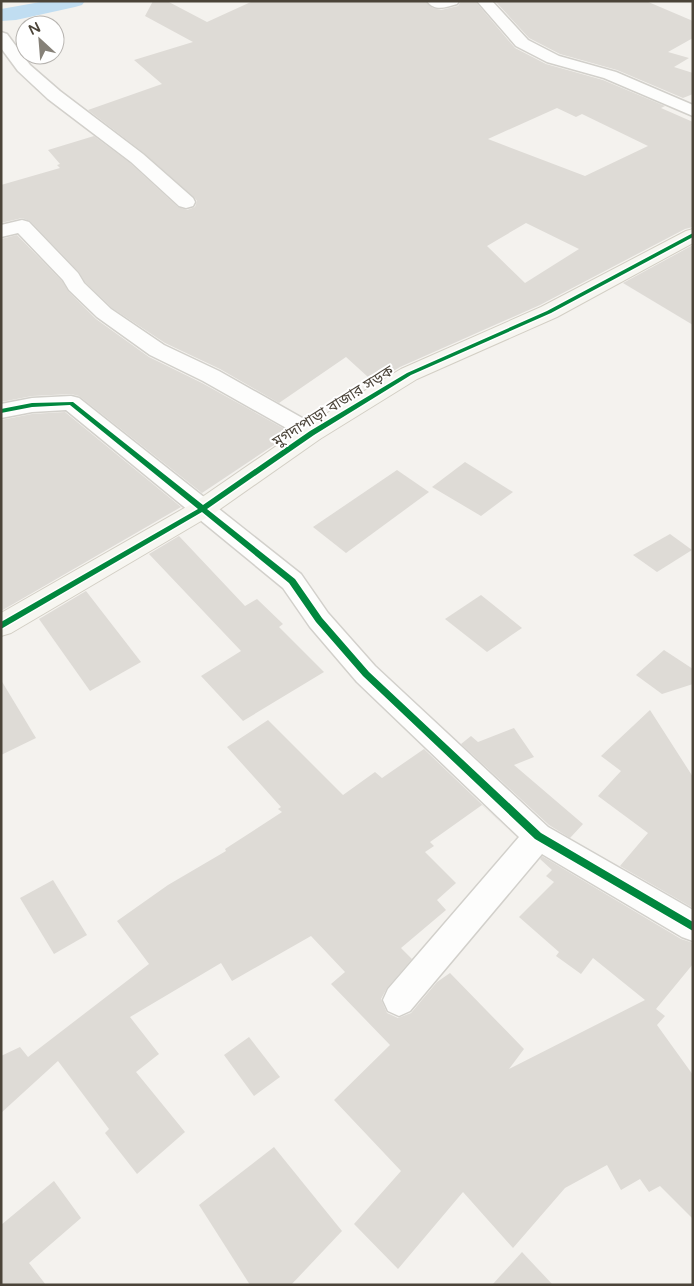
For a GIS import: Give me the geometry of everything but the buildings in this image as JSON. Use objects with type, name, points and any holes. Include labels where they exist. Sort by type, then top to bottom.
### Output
[{"type":"street","points":[[434,1],[438,4],[452,1]]},
{"type":"street","points":[[484,1],[522,43],[553,59],[610,75],[693,110]]},
{"type":"street","points":[[1,37],[24,68],[54,95],[137,158],[186,202]]},
{"type":"street","points":[[1,231],[22,226],[71,277],[76,286],[104,313],[157,350],[211,376],[312,433]]},
{"type":"street","name":"মুগদাপাড়া বাজার সড়ক","points":[[1,626],[204,508],[312,433],[409,374],[548,312],[693,235]]},
{"type":"street","points":[[1,411],[71,403],[204,508],[292,581],[318,620],[366,674],[538,836],[693,927]]},
{"type":"street","points":[[399,1000],[538,836]]},
{"type":"waterway","points":[[1,15],[16,14],[75,1]]},
{"type":"cycle path","points":[[1,626],[204,508],[312,433],[409,374],[549,312],[693,235]]},
{"type":"cycle path","points":[[1,411],[32,405],[71,403],[292,581],[319,620],[366,674],[538,836],[693,927]]}]
